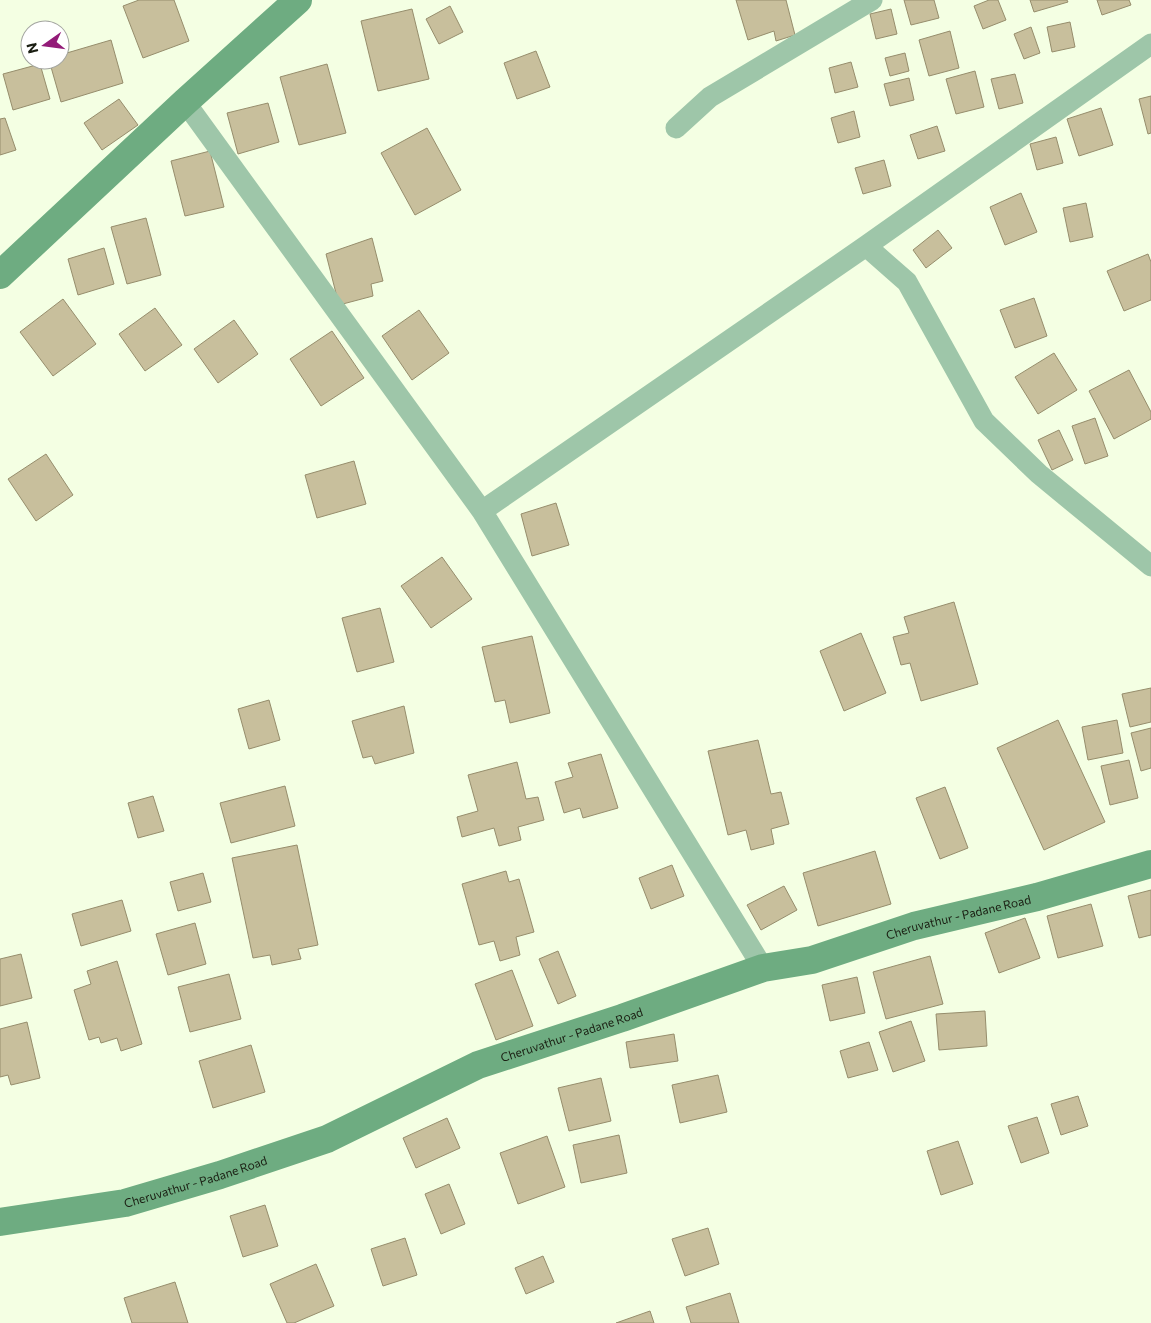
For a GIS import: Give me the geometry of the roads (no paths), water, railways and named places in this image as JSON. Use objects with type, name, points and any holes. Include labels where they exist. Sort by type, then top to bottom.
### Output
[{"type":"main road","points":[[0,275],[185,102],[298,0]]},
{"type":"main road","name":"Cheruvathur - Padane Road","points":[[0,1222],[125,1203],[220,1175],[327,1139],[478,1065],[622,1018],[763,968],[812,960],[914,926],[1037,897],[1151,864]]},
{"type":"street","points":[[676,128],[710,97],[872,0]]},
{"type":"street","points":[[482,511],[866,246],[1151,44]]},
{"type":"street","points":[[185,102],[482,511],[763,968]]},
{"type":"street","points":[[866,246],[907,282],[984,421],[1039,474],[1151,566]]}]
